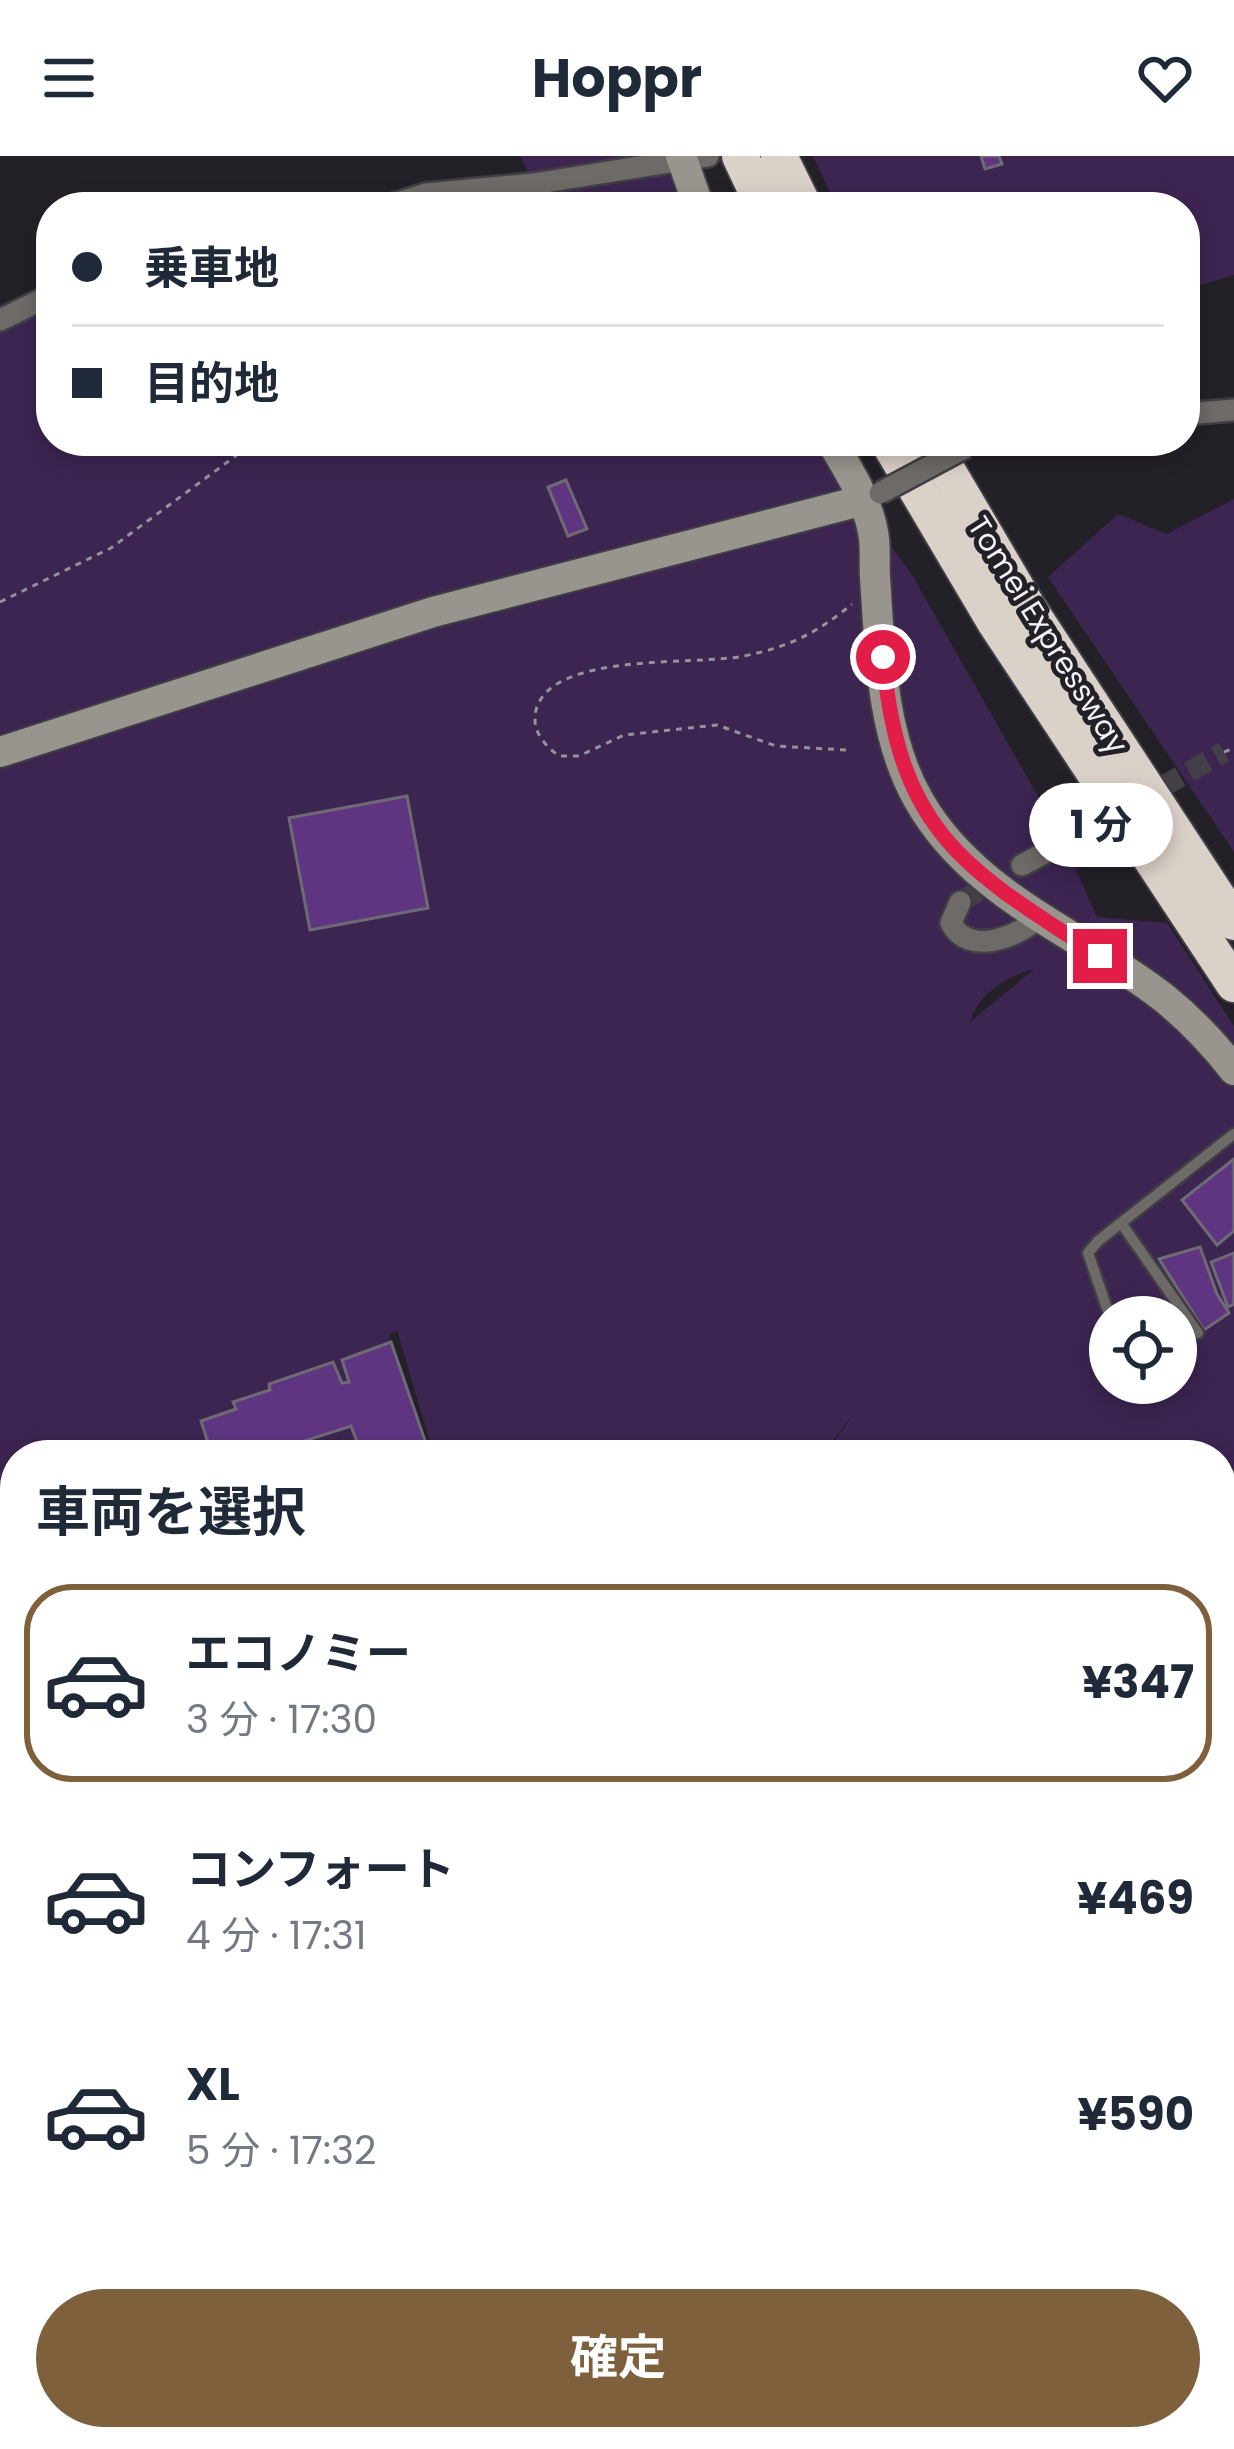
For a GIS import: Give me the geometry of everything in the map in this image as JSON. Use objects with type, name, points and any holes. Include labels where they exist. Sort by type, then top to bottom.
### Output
[{"type":"highway","points":[[740,156],[757,192]]},
{"type":"highway","points":[[779,156],[797,192]]},
{"type":"highway","name":"Tomei Expressway","points":[[897,456],[995,622],[1234,984]]},
{"type":"highway","name":"Tomei Expressway","points":[[939,456],[1039,625],[1234,922]]},
{"type":"street","points":[[447,192],[533,184],[694,158],[697,192]]},
{"type":"street","points":[[0,320],[36,302]]},
{"type":"street","points":[[1200,413],[1234,410]]},
{"type":"street","points":[[842,456],[872,497],[875,576],[892,731],[901,765],[935,827],[976,872],[1161,996],[1192,1022],[1234,1070]]},
{"type":"street","points":[[0,752],[433,612],[872,497],[952,456]]},
{"type":"street","points":[[1022,865],[1054,848]]},
{"type":"street","points":[[960,902],[951,922],[956,933],[972,940],[1021,935],[1040,917]]},
{"type":"lane","points":[[1103,1296],[1088,1253],[1234,1134]]},
{"type":"lane","points":[[1121,1223],[1198,1333]]},
{"type":"path","points":[[0,602],[111,548],[236,456]]},
{"type":"path","points":[[846,750],[776,746],[717,725],[624,735],[580,755],[559,756],[541,742],[534,714],[544,692],[571,676],[605,668],[741,657],[800,642],[850,606],[875,576]]},
{"type":"path","points":[[1224,752],[1234,748]]},
{"type":"shaded area","points":[[520,156],[668,156],[679,192],[488,192],[533,183]]},
{"type":"shaded area","points":[[813,156],[1234,156],[1234,275],[1200,285],[1200,192],[830,192]]},
{"type":"shaded area","points":[[36,299],[36,456],[821,456],[911,573],[1064,842],[1097,917],[1167,923],[1234,1026],[1234,1440],[835,1440],[857,1410],[833,1440],[430,1440],[397,1331],[389,1334],[425,1440],[0,1440],[0,313]],"holes":[[[1033,969],[970,1022],[979,1003],[994,988]]]},
{"type":"shaded area","points":[[1234,499],[1234,852],[1048,577],[1118,514],[1167,534]]},
{"type":"building","points":[[981,156],[999,156],[1002,164],[985,169]]},
{"type":"building","points":[[566,480],[587,529],[568,536],[548,487]]},
{"type":"building","points":[[407,796],[428,908],[310,930],[289,818]]},
{"type":"building","points":[[1234,1159],[1234,1231],[1217,1245],[1182,1200]]},
{"type":"building","points":[[1200,1247],[1229,1313],[1204,1330],[1197,1319],[1197,1296],[1182,1296],[1159,1259]]},
{"type":"building","points":[[1234,1253],[1234,1304],[1228,1307],[1211,1262]]},
{"type":"building","points":[[391,1342],[425,1440],[356,1440],[351,1426],[308,1440],[207,1440],[201,1421],[236,1409],[233,1402],[270,1390],[269,1384],[333,1362],[342,1383],[349,1382],[342,1360]]},
{"type":"tunnel","points":[[1054,848],[1224,752]]},
{"type":"tunnel","points":[[960,902],[1022,865]]},
{"type":"route","points":[[883,657],[886,698],[901,765],[935,827],[976,872],[1100,956]]}]
